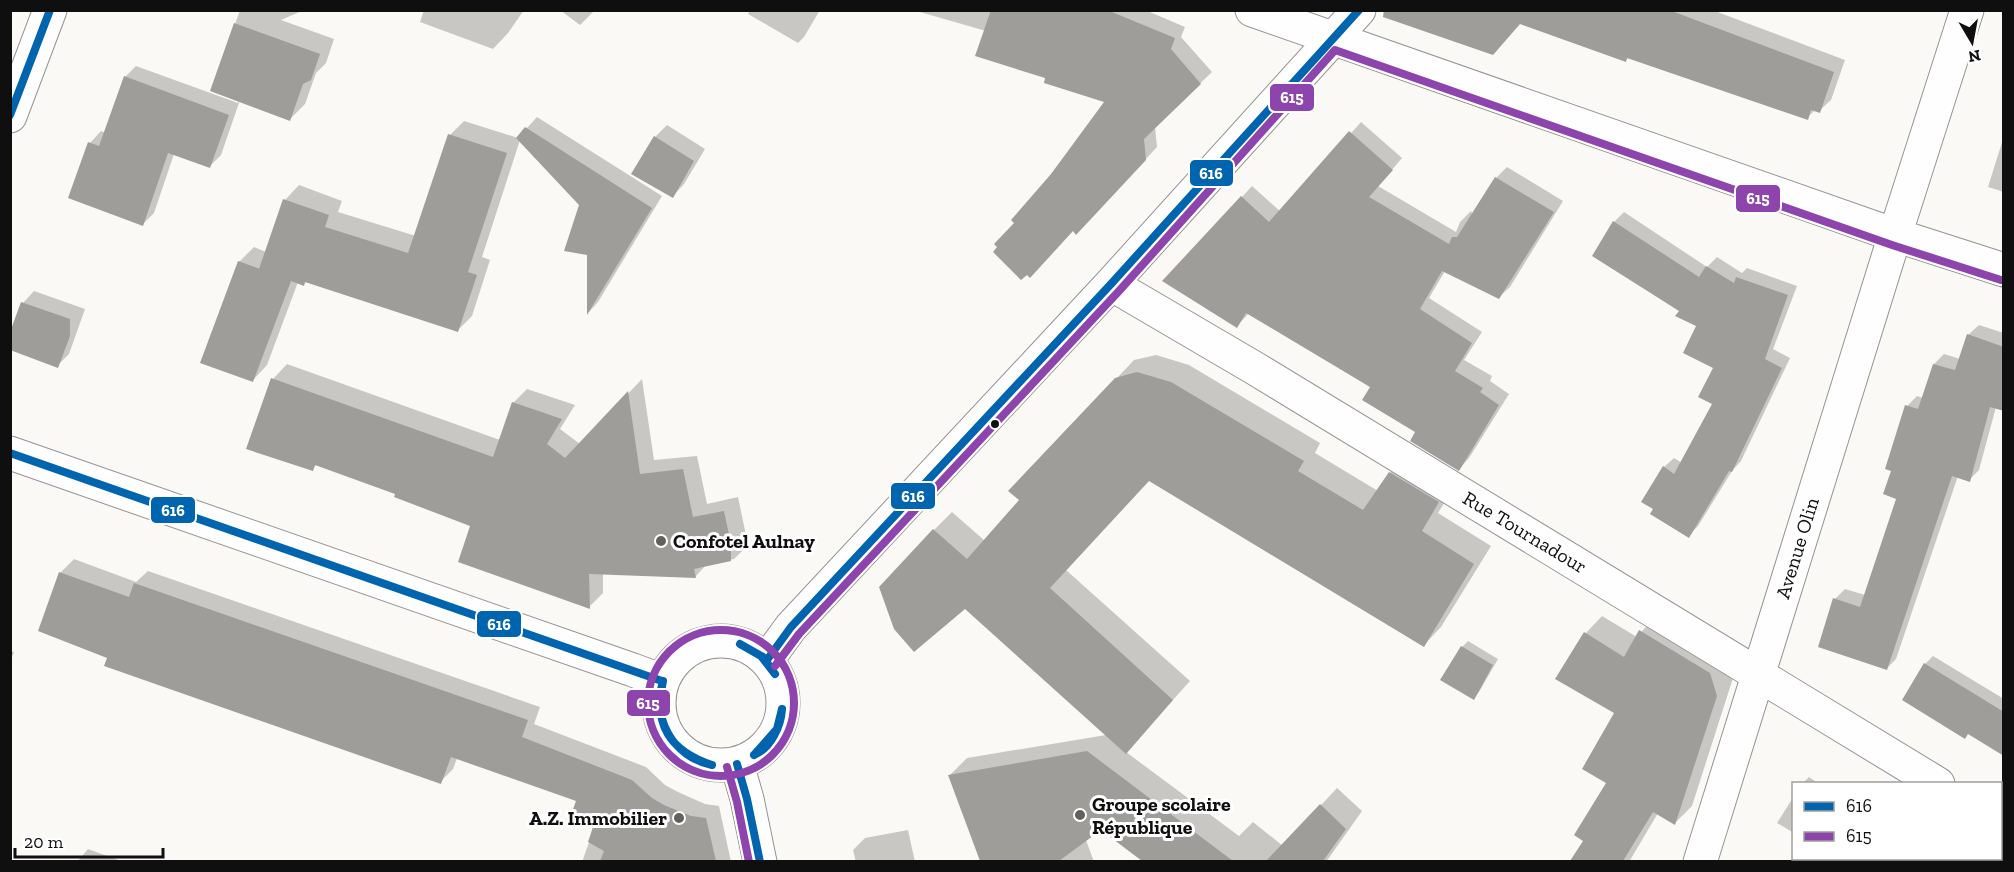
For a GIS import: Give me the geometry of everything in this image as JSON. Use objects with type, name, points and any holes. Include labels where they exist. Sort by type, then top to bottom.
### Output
[{"type":"street","points":[[10,116],[50,10]]},
{"type":"street","points":[[1252,10],[1895,235],[2004,270]]},
{"type":"street","points":[[767,660],[791,627],[1111,284],[1359,10]]},
{"type":"street","name":"Avenue Olin","points":[[1700,861],[1967,10]]},
{"type":"street","name":"Rue Tournadour","points":[[1111,284],[1276,381],[1936,782]]},
{"type":"street","points":[[10,453],[662,681]]},
{"type":"street","points":[[708,641],[730,641],[750,647],[767,660],[778,675],[783,693],[783,712],[777,730],[767,746],[753,758],[737,764],[714,765],[693,759],[675,745],[663,726],[658,704],[662,681],[672,663],[689,649],[708,641]]},
{"type":"street","points":[[737,764],[760,861]]},
{"type":"building","points":[[991,10],[1107,10],[1175,38],[1171,49],[1201,84],[1144,139],[1146,160],[1076,235],[1073,231],[1030,278],[1027,275],[1021,280],[993,252],[997,247],[994,244],[1014,223],[1011,220],[1051,174],[1104,102],[1044,83],[1045,78],[975,56]]},
{"type":"building","points":[[1384,10],[1669,10],[1834,72],[1820,113],[1811,110],[1808,120],[1627,58],[1626,62],[1520,24],[1493,55],[1383,17]]},
{"type":"building","points":[[234,23],[320,54],[311,80],[303,84],[290,121],[210,91]]},
{"type":"building","points":[[124,76],[229,115],[210,168],[168,153],[143,226],[68,198],[88,142],[99,146]]},
{"type":"building","points":[[525,127],[652,208],[587,315],[587,255],[564,251],[579,205],[516,138]]},
{"type":"building","points":[[1349,131],[1393,170],[1369,197],[1449,244],[1452,237],[1457,237],[1495,177],[1554,212],[1499,299],[1442,271],[1420,309],[1472,343],[1455,371],[1483,388],[1480,392],[1499,405],[1459,471],[1410,441],[1415,432],[1362,400],[1370,387],[1246,313],[1237,328],[1162,281],[1241,196],[1269,222]]},
{"type":"building","points":[[448,134],[507,153],[468,272],[477,275],[458,332],[305,282],[304,286],[291,281],[253,382],[200,363],[238,261],[259,269],[283,199],[329,215],[325,227],[408,253]]},
{"type":"building","points":[[654,136],[694,161],[673,198],[631,174]]},
{"type":"building","points":[[1613,221],[1699,277],[1706,266],[1734,283],[1736,277],[1788,295],[1765,359],[1782,368],[1732,472],[1729,471],[1689,538],[1650,514],[1653,509],[1641,502],[1663,466],[1674,474],[1712,404],[1698,397],[1713,368],[1683,353],[1696,326],[1675,316],[1679,311],[1592,256]]},
{"type":"building","points":[[21,302],[70,319],[70,336],[58,368],[10,350],[10,332]]},
{"type":"building","points":[[1967,334],[2004,347],[2004,411],[1990,407],[1970,482],[1952,476],[1887,670],[1818,647],[1833,598],[1860,607],[1896,499],[1883,494],[1891,471],[1885,469],[1905,405],[1918,409],[1933,364],[1955,370]]},
{"type":"building","points":[[1137,372],[1171,382],[1304,461],[1298,471],[1363,510],[1389,472],[1439,502],[1422,531],[1474,564],[1424,647],[1149,481],[1050,588],[1173,700],[1126,754],[965,609],[914,652],[894,629],[879,587],[933,529],[967,559],[1019,500],[1008,491],[1115,378]]},
{"type":"building","points":[[271,378],[493,457],[512,402],[562,419],[547,444],[565,458],[628,391],[640,474],[683,469],[693,517],[724,511],[731,544],[731,561],[694,569],[696,578],[589,574],[590,609],[458,562],[470,526],[394,497],[395,494],[315,465],[313,471],[246,449]]},
{"type":"building","points":[[59,572],[129,597],[134,583],[528,720],[522,737],[632,780],[652,798],[664,805],[691,816],[706,818],[716,861],[600,861],[604,851],[588,842],[595,821],[572,812],[576,801],[451,757],[441,784],[104,666],[107,658],[38,631]]},
{"type":"building","points":[[1639,630],[1710,673],[1717,696],[1675,825],[1653,812],[1623,861],[1570,861],[1583,841],[1574,835],[1606,783],[1582,769],[1614,713],[1555,679],[1584,632],[1624,657]]},
{"type":"building","points":[[1461,646],[1493,665],[1474,700],[1440,680]]},
{"type":"building","points":[[1924,663],[2004,712],[2004,756],[1968,734],[1965,739],[1902,700]]},
{"type":"building","name":"Groupe scolaire République","points":[[1087,751],[1233,861],[1142,861],[1101,830],[1059,861],[980,861],[948,775]]},
{"type":"building","points":[[1320,804],[1346,829],[1323,861],[1266,861]]},
{"type":"transit line","name":"616","points":[[10,115],[50,10]]},
{"type":"transit line","name":"616","points":[[767,660],[791,627],[1111,284],[1359,10]]},
{"type":"transit line","name":"615","points":[[775,666],[799,634],[1119,291],[1335,50],[1892,245],[2001,280]]},
{"type":"transit line","name":"616","points":[[10,453],[662,681]]},
{"type":"transit line","name":"615","points":[[721,630],[749,636],[772,652],[788,675],[794,703],[788,731],[772,754],[749,770],[721,776],[693,770],[670,754],[654,731],[648,703],[654,675],[670,652],[693,636],[721,630]]},
{"type":"transit line","name":"616","points":[[740,644],[763,657],[775,674]]},
{"type":"transit line","name":"616","points":[[740,644],[761,656],[775,674]]},
{"type":"transit line","name":"616","points":[[663,681],[661,711],[668,734],[685,752],[712,765]]},
{"type":"transit line","name":"616","points":[[663,681],[660,709],[668,734],[686,754],[712,765]]},
{"type":"transit line","name":"616","points":[[754,755],[777,729],[782,709]]},
{"type":"transit line","name":"616","points":[[754,755],[760,752],[774,736],[782,709]]},
{"type":"transit line","name":"616","points":[[737,764],[760,862]]},
{"type":"transit line","name":"615","points":[[727,767],[737,802],[749,862]]},
{"type":"place","name":"Confotel Aulnay","points":[[661,541]]},
{"type":"place","name":"Groupe scolaire République","points":[[1080,815]]},
{"type":"place","name":"A.Z. Immobilier","points":[[679,818]]}]
